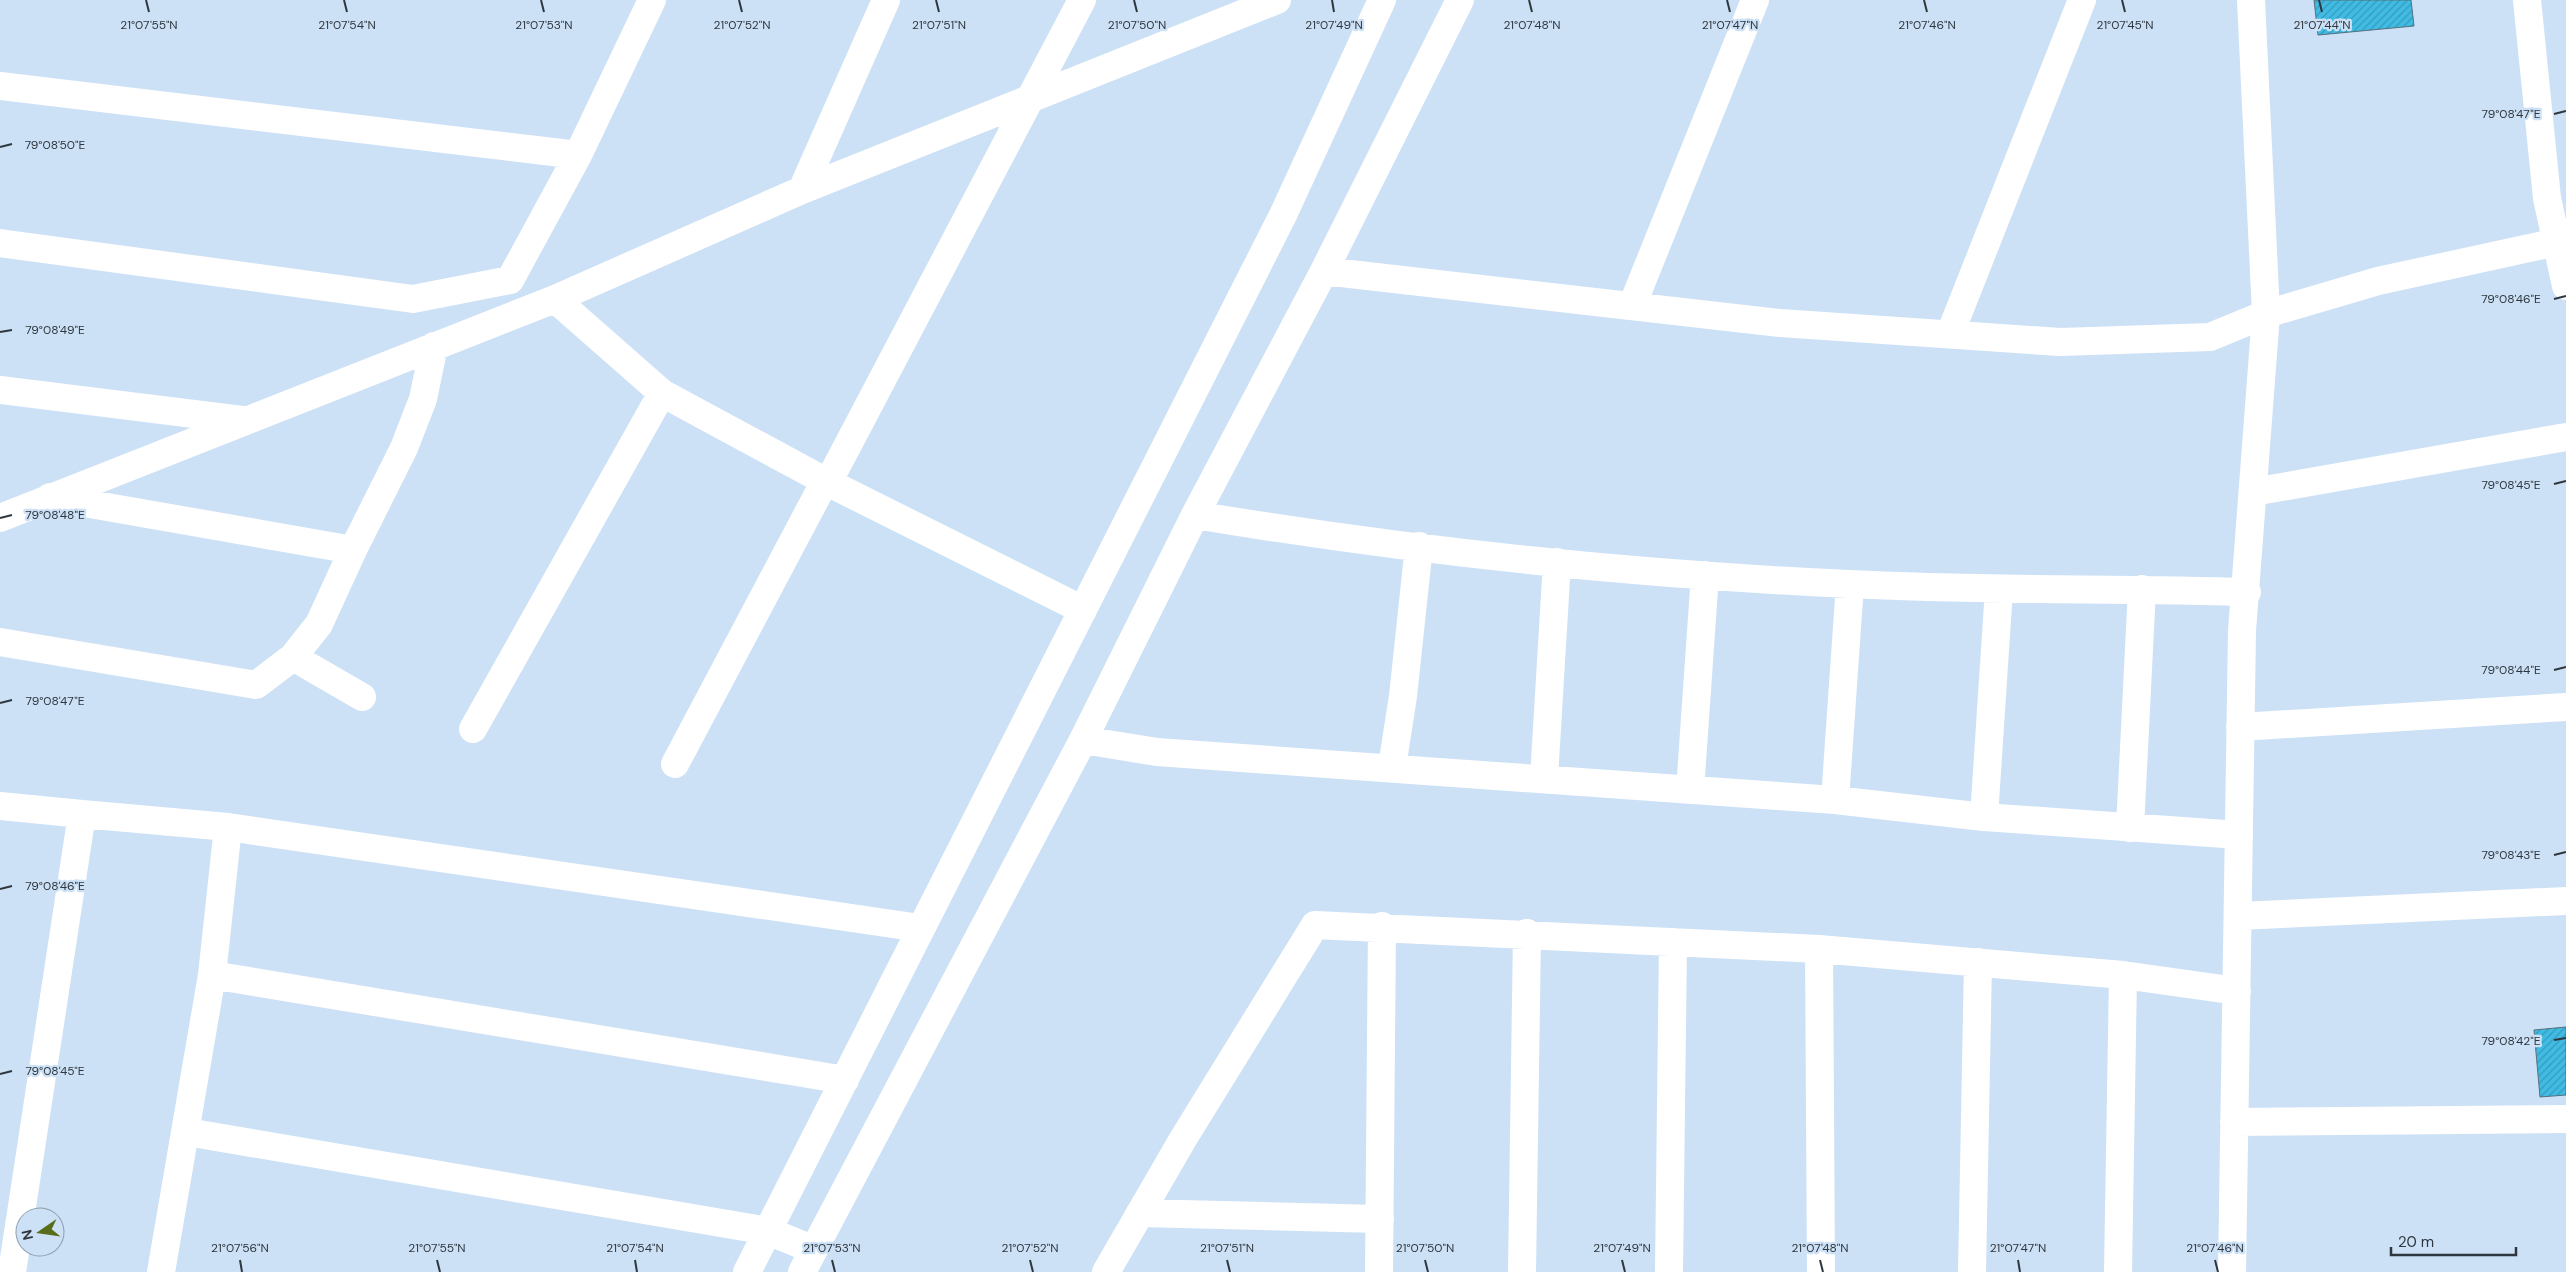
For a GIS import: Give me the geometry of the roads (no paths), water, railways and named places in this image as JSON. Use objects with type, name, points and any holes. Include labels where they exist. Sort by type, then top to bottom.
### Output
[{"type":"street","points":[[0,243],[413,299],[510,280],[578,155],[652,0]]},
{"type":"street","points":[[802,190],[886,0]]},
{"type":"street","points":[[675,764],[824,481],[830,477],[1082,0]]},
{"type":"street","points":[[0,518],[244,420],[555,299],[802,190],[1277,0]]},
{"type":"street","points":[[747,1272],[1283,215],[1382,0]]},
{"type":"street","points":[[187,1132],[768,1231],[808,1261],[1083,740],[1195,515],[1324,271],[1460,0]]},
{"type":"street","points":[[1632,306],[1754,0]]},
{"type":"street","points":[[1950,334],[2082,0]]},
{"type":"street","points":[[2232,1272],[2242,631],[2247,592],[2266,314],[2251,0]]},
{"type":"street","points":[[2528,0],[2547,198],[2566,286]]},
{"type":"street","points":[[0,86],[578,155]]},
{"type":"street","points":[[1324,271],[1780,323],[2060,342],[2210,337],[2266,314],[2378,281],[2557,242]]},
{"type":"street","points":[[555,299],[662,394],[824,481],[1083,610]]},
{"type":"street","points":[[0,642],[256,685],[293,657],[319,624],[407,440],[423,399],[434,346]]},
{"type":"street","points":[[0,390],[244,420]]},
{"type":"street","points":[[473,729],[662,394]]},
{"type":"street","points":[[2253,492],[2566,437]]},
{"type":"street","points":[[50,497],[353,550]]},
{"type":"street","points":[[1195,515],[1302,533],[1557,562],[1705,575],[1850,584],[1999,589],[2142,589],[2247,592]]},
{"type":"street","points":[[1392,768],[1403,696],[1419,546]]},
{"type":"street","points":[[1544,778],[1557,562]]},
{"type":"street","points":[[1690,790],[1705,575]]},
{"type":"street","points":[[1836,800],[1850,584]]},
{"type":"street","points":[[1984,817],[1999,589]]},
{"type":"street","points":[[2130,828],[2142,589]]},
{"type":"street","points":[[293,657],[362,697]]},
{"type":"street","points":[[2240,727],[2566,707]]},
{"type":"street","points":[[1083,740],[1157,752],[1836,800],[1984,817],[2239,835]]},
{"type":"street","points":[[0,806],[228,827],[920,928]]},
{"type":"street","points":[[12,1272],[82,814]]},
{"type":"street","points":[[161,1272],[187,1132],[212,975],[228,827]]},
{"type":"street","points":[[2238,916],[2566,901]]},
{"type":"street","points":[[1106,1272],[1314,925],[1382,926],[1819,948],[2123,975],[2237,991]]},
{"type":"street","points":[[1379,1272],[1382,926]]},
{"type":"street","points":[[1522,1272],[1527,933]]},
{"type":"street","points":[[1669,1272],[1673,942]]},
{"type":"street","points":[[1819,948],[1821,1272]]},
{"type":"street","points":[[1972,1272],[1978,962]]},
{"type":"street","points":[[212,975],[845,1080]]},
{"type":"street","points":[[2118,1272],[2123,975]]},
{"type":"street","points":[[2234,1122],[2566,1119]]},
{"type":"street","points":[[1140,1213],[1380,1219]]}]
